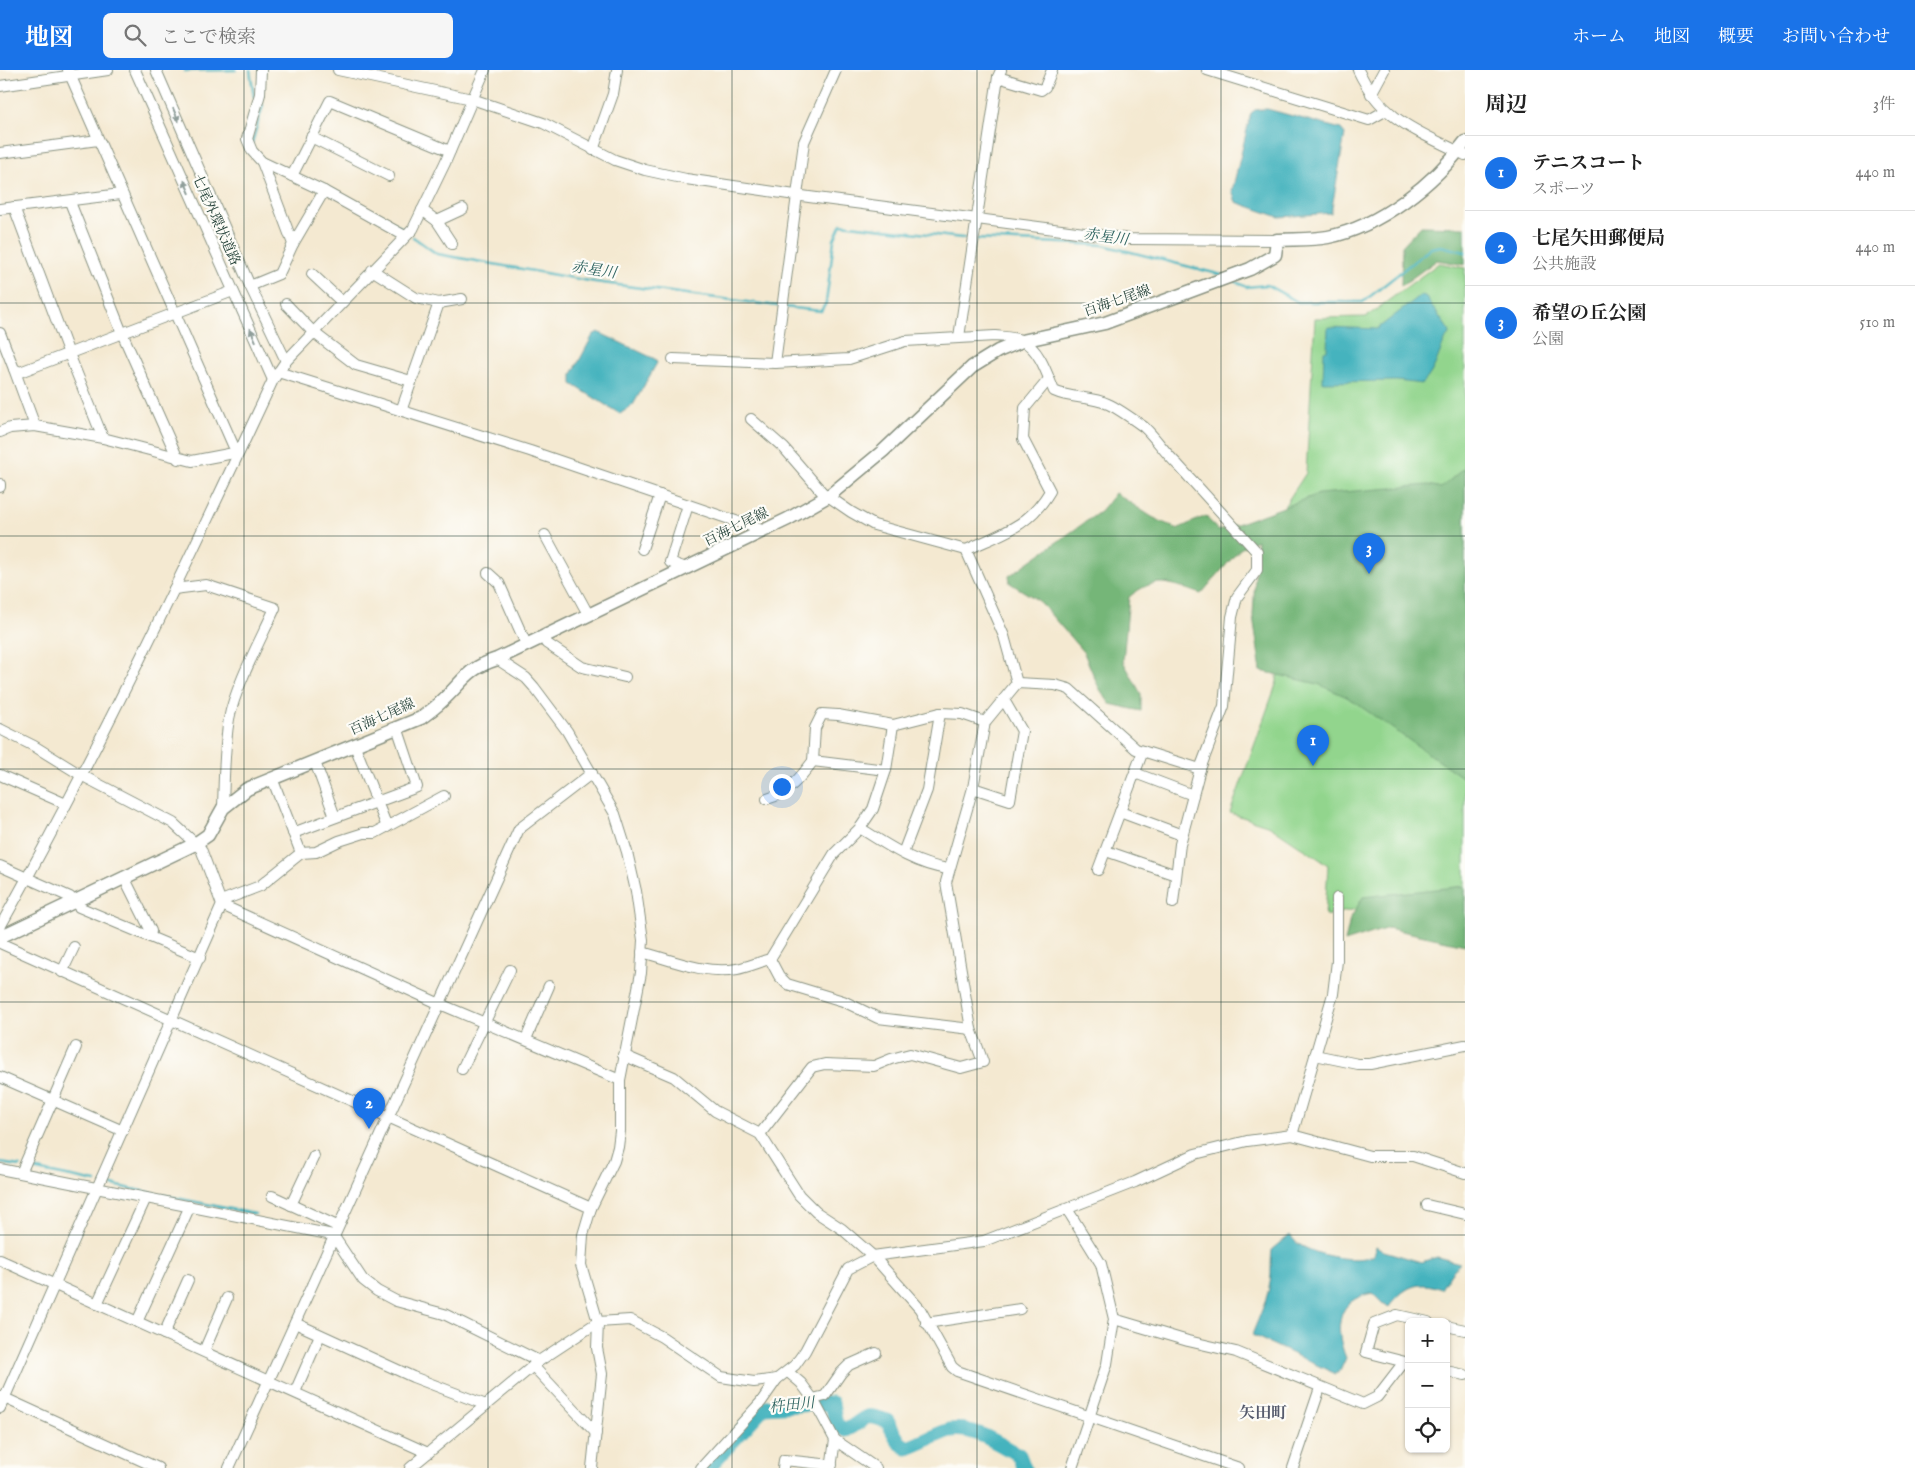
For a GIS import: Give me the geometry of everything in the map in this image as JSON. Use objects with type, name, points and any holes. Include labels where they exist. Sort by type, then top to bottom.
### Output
[{"type":"main road","points":[[1277,240],[1328,237],[1366,224],[1388,212],[1417,191],[1463,149]]},
{"type":"main road","name":"百海七尾線","points":[[0,937],[195,844],[208,835],[223,808],[247,789],[398,730],[428,712],[474,668],[497,660],[546,634],[686,568],[830,495],[883,451],[972,367],[998,351],[1022,341],[1105,323],[1250,270],[1275,255],[1277,240]]},
{"type":"street","points":[[0,86],[70,73],[108,70]]},
{"type":"street","name":"七尾外環状道路","points":[[135,70],[233,291],[275,376]]},
{"type":"street","name":"七尾外環状道路","points":[[156,70],[250,286],[286,361]]},
{"type":"street","points":[[261,70],[260,94],[247,139],[252,151],[262,162],[294,244]]},
{"type":"street","points":[[338,70],[472,99],[543,123],[593,150],[645,170],[686,179],[976,220],[1130,239],[1277,240]]},
{"type":"street","points":[[0,928],[81,775],[174,589],[275,376],[313,332],[413,229],[450,151],[485,70]]},
{"type":"street","points":[[593,150],[613,94],[617,70]]},
{"type":"street","points":[[775,363],[804,142],[836,70]]},
{"type":"street","points":[[959,338],[1000,74],[1041,90],[1045,87],[1052,70]]},
{"type":"street","points":[[1207,70],[1369,120],[1385,111]]},
{"type":"street","points":[[1358,70],[1371,94],[1385,111],[1409,127],[1463,149]]},
{"type":"street","points":[[1371,94],[1384,70]]},
{"type":"street","points":[[70,73],[121,194],[233,445],[239,452]]},
{"type":"street","points":[[292,176],[330,100],[450,151]]},
{"type":"street","points":[[311,137],[389,176]]},
{"type":"street","points":[[0,153],[98,140]]},
{"type":"street","points":[[262,162],[324,190],[405,236]]},
{"type":"street","points":[[250,286],[279,274],[324,190]]},
{"type":"street","points":[[0,209],[70,202],[121,194]]},
{"type":"street","points":[[70,202],[122,333],[178,459]]},
{"type":"street","points":[[14,207],[69,354],[103,438]]},
{"type":"street","points":[[437,222],[463,209]]},
{"type":"street","points":[[422,210],[437,222],[452,244]]},
{"type":"street","points":[[372,270],[416,298],[439,302],[462,299]]},
{"type":"street","points":[[312,274],[342,302]]},
{"type":"street","points":[[14,369],[20,372],[29,369],[233,291]]},
{"type":"street","points":[[401,411],[439,302]]},
{"type":"street","points":[[286,304],[313,332],[356,365],[411,381]]},
{"type":"street","points":[[0,334],[35,426]]},
{"type":"street","points":[[673,359],[775,363],[849,359],[905,341],[995,336],[1022,341],[1045,366],[1054,391],[1067,396],[1109,404],[1143,426],[1164,452],[1257,552],[1257,570],[1237,597],[1232,617],[1224,706],[1200,769],[1182,835],[1173,903]]},
{"type":"street","points":[[275,376],[401,411],[530,451],[762,530]]},
{"type":"street","points":[[751,419],[784,448],[822,492],[830,495],[851,512],[874,525],[966,550],[1025,522],[1042,506],[1050,491],[1023,439],[1025,408],[1049,379]]},
{"type":"street","points":[[0,432],[10,428],[35,426],[103,438],[178,459],[192,461],[239,452]]},
{"type":"street","points":[[642,549],[660,496]]},
{"type":"street","points":[[686,568],[670,562],[688,505]]},
{"type":"street","points":[[545,535],[588,614]]},
{"type":"street","points":[[966,550],[1004,636],[1018,683]]},
{"type":"street","points":[[488,573],[499,583],[526,644]]},
{"type":"street","points":[[174,589],[206,585],[275,608],[235,699],[229,718],[224,768],[223,808]]},
{"type":"street","points":[[546,634],[546,643],[567,655],[582,667],[625,677]]},
{"type":"street","points":[[497,660],[526,678],[567,731],[615,814],[627,852],[636,891],[642,952],[641,973],[620,1080],[618,1147],[614,1161],[591,1208],[583,1235],[581,1265],[598,1322],[597,1348],[602,1374],[592,1468]]},
{"type":"street","points":[[1018,683],[1069,689],[1136,749],[1200,769]]},
{"type":"street","points":[[760,1134],[812,1067],[825,1064],[874,1066],[910,1054],[961,1068],[983,1062],[972,1029],[946,882],[948,869],[973,788],[985,722],[1018,683]]},
{"type":"street","points":[[973,788],[1010,800],[1022,731],[1004,700]]},
{"type":"street","points":[[767,799],[776,797],[798,780],[813,761],[815,728],[822,714],[892,725],[940,713],[962,714],[985,722]]},
{"type":"street","points":[[903,853],[927,790],[940,713]]},
{"type":"street","points":[[642,952],[674,961],[721,970],[738,969],[770,959],[834,854],[860,828],[873,809],[886,770],[892,725]]},
{"type":"street","points":[[293,833],[417,787],[398,730]]},
{"type":"street","points":[[1,732],[34,746],[81,775],[173,823],[201,849],[221,903],[173,1020],[1,1400],[158,1468]]},
{"type":"street","points":[[355,746],[387,827]]},
{"type":"street","points":[[1098,870],[1144,751]]},
{"type":"street","points":[[813,761],[886,770]]},
{"type":"street","points":[[315,762],[335,817]]},
{"type":"street","points":[[229,1468],[268,1380],[328,1254],[335,1231],[389,1117],[519,829],[592,773]]},
{"type":"street","points":[[1135,774],[1193,795]]},
{"type":"street","points":[[0,775],[66,804]]},
{"type":"street","points":[[272,778],[301,853]]},
{"type":"street","points":[[221,903],[260,886],[301,853],[316,852],[339,841],[364,833],[375,833],[444,796]]},
{"type":"street","points":[[1120,812],[1182,835]]},
{"type":"street","points":[[860,828],[903,853],[932,867],[948,869]]},
{"type":"street","points":[[1106,851],[1176,875]]},
{"type":"street","points":[[0,866],[70,897],[79,906],[200,958]]},
{"type":"street","points":[[124,877],[151,931],[150,937]]},
{"type":"street","points":[[1292,1135],[1333,994],[1337,961],[1337,898]]},
{"type":"street","points":[[221,903],[440,1004],[620,1080]]},
{"type":"street","points":[[0,943],[591,1208]]},
{"type":"street","points":[[62,972],[74,947]]},
{"type":"street","points":[[770,959],[787,984],[844,1001],[878,1018],[972,1029]]},
{"type":"street","points":[[462,1069],[510,970]]},
{"type":"street","points":[[526,1039],[550,986]]},
{"type":"street","points":[[1315,1054],[1358,1064],[1370,1064],[1465,1045]]},
{"type":"street","points":[[21,1173],[76,1047]]},
{"type":"street","points":[[624,1055],[674,1077],[714,1111],[760,1134],[799,1195],[816,1212],[842,1229],[873,1256],[920,1309],[926,1323],[952,1367],[957,1371],[1089,1418],[1239,1468]]},
{"type":"street","points":[[0,1077],[123,1131]]},
{"type":"street","points":[[701,1468],[761,1402],[777,1379],[788,1372],[805,1350],[848,1269],[873,1256],[984,1241],[1067,1209],[1195,1154],[1247,1141],[1292,1135],[1370,1156],[1413,1156],[1465,1173]]},
{"type":"street","points":[[291,1205],[314,1156]]},
{"type":"street","points":[[0,1169],[99,1184],[146,1198],[335,1231]]},
{"type":"street","points":[[272,1196],[335,1231],[363,1280],[377,1292],[396,1301],[444,1314],[536,1364],[596,1433]]},
{"type":"street","points":[[97,1304],[146,1198]]},
{"type":"street","points":[[1427,1205],[1465,1214]]},
{"type":"street","points":[[137,1322],[190,1206]]},
{"type":"street","points":[[1067,1209],[1101,1264],[1114,1319],[1107,1364],[1072,1468]]},
{"type":"street","points":[[0,1260],[428,1453]]},
{"type":"street","points":[[164,1334],[188,1280]]},
{"type":"street","points":[[204,1351],[227,1298]]},
{"type":"street","points":[[926,1323],[1020,1309]]},
{"type":"street","points":[[1405,1362],[1366,1352],[1374,1324],[1396,1315],[1410,1318]]},
{"type":"street","points":[[1114,1319],[1188,1341],[1236,1352],[1363,1404],[1377,1397],[1406,1363]]},
{"type":"street","points":[[410,1468],[536,1364],[598,1322],[630,1320],[678,1347],[721,1377],[754,1382],[777,1379]]},
{"type":"street","points":[[295,1323],[413,1377],[486,1405]]},
{"type":"street","points":[[1450,1327],[1465,1330]]},
{"type":"street","points":[[295,1392],[320,1335]]},
{"type":"street","points":[[815,1402],[824,1396],[849,1365],[876,1353]]},
{"type":"street","points":[[788,1372],[801,1383],[815,1402],[834,1440],[876,1468]]},
{"type":"street","points":[[1450,1372],[1465,1375]]},
{"type":"street","points":[[1293,1468],[1320,1388]]},
{"type":"street","points":[[783,1468],[784,1460],[831,1466],[834,1440]]},
{"type":"green space","points":[[1421,226],[1465,227],[1465,265],[1437,260],[1401,286],[1402,246]]},
{"type":"green space","points":[[1439,263],[1465,268],[1465,901],[1387,902],[1325,916],[1328,865],[1270,826],[1230,813],[1277,682],[1278,636],[1274,522],[1306,473],[1315,318],[1366,317]]},
{"type":"green space","points":[[1465,467],[1465,779],[1347,697],[1318,684],[1261,671],[1253,616],[1257,540],[1240,549],[1201,594],[1172,584],[1156,583],[1148,585],[1129,597],[1123,661],[1141,694],[1141,711],[1110,704],[1099,688],[1084,653],[1039,601],[1010,583],[1009,576],[1101,511],[1115,493],[1152,517],[1177,529],[1206,516],[1218,531],[1319,494],[1429,485],[1441,488]]},
{"type":"green space","points":[[1465,886],[1465,945],[1388,928],[1345,942],[1350,919],[1363,897]]},
{"type":"water","points":[[1267,109],[1341,129],[1345,134],[1331,213],[1279,217],[1236,202],[1232,191],[1251,113],[1255,110]]},
{"type":"water","points":[[1421,295],[1425,296],[1450,332],[1435,365],[1422,384],[1397,381],[1323,382],[1324,351],[1327,350],[1328,327],[1377,329]]},
{"type":"water","points":[[598,332],[655,359],[657,363],[633,405],[620,414],[572,384],[572,374],[593,335]]},
{"type":"water","points":[[1290,1235],[1298,1244],[1309,1250],[1347,1259],[1373,1256],[1376,1246],[1384,1251],[1421,1262],[1437,1257],[1460,1263],[1441,1289],[1425,1285],[1411,1287],[1399,1295],[1388,1308],[1373,1293],[1351,1301],[1341,1316],[1340,1336],[1346,1358],[1340,1371],[1336,1374],[1252,1335],[1269,1290],[1272,1250]]},
{"type":"waterway","name":"赤星川","points":[[185,71],[236,70]]},
{"type":"waterway","name":"赤星川","points":[[250,70],[254,97]]},
{"type":"waterway","name":"赤星川","points":[[252,143],[263,105]]},
{"type":"waterway","name":"赤星川","points":[[331,189],[363,207]]},
{"type":"waterway","name":"赤星川","points":[[385,219],[404,229]]},
{"type":"waterway","name":"赤星川","points":[[784,307],[821,311],[826,303],[834,240],[841,224],[971,239]]},
{"type":"waterway","name":"赤星川","points":[[413,237],[437,254],[595,282],[778,306]]},
{"type":"waterway","name":"赤星川","points":[[976,239],[1103,245],[1222,275]]},
{"type":"waterway","name":"赤星川","points":[[1233,280],[1246,287],[1267,285],[1298,302],[1363,302],[1431,248],[1441,246],[1465,252]]},
{"type":"waterway","points":[[0,1163],[20,1166]]},
{"type":"waterway","points":[[27,1168],[96,1182]]},
{"type":"waterway","points":[[103,1183],[255,1214]]},
{"type":"waterway","name":"杵田川","points":[[708,1468],[764,1407],[832,1403],[836,1425],[846,1430],[865,1418],[879,1418],[887,1421],[899,1442],[907,1448],[950,1430],[959,1429],[977,1433],[1019,1455],[1024,1468]]},
{"type":"place","name":"希望の丘公園","points":[[1369,574]]},
{"type":"place","name":"テニスコート","points":[[1313,766]]},
{"type":"place","name":"七尾矢田郵便局","points":[[369,1129]]},
{"type":"district","name":"矢田町","points":[[1263,1414]]}]
